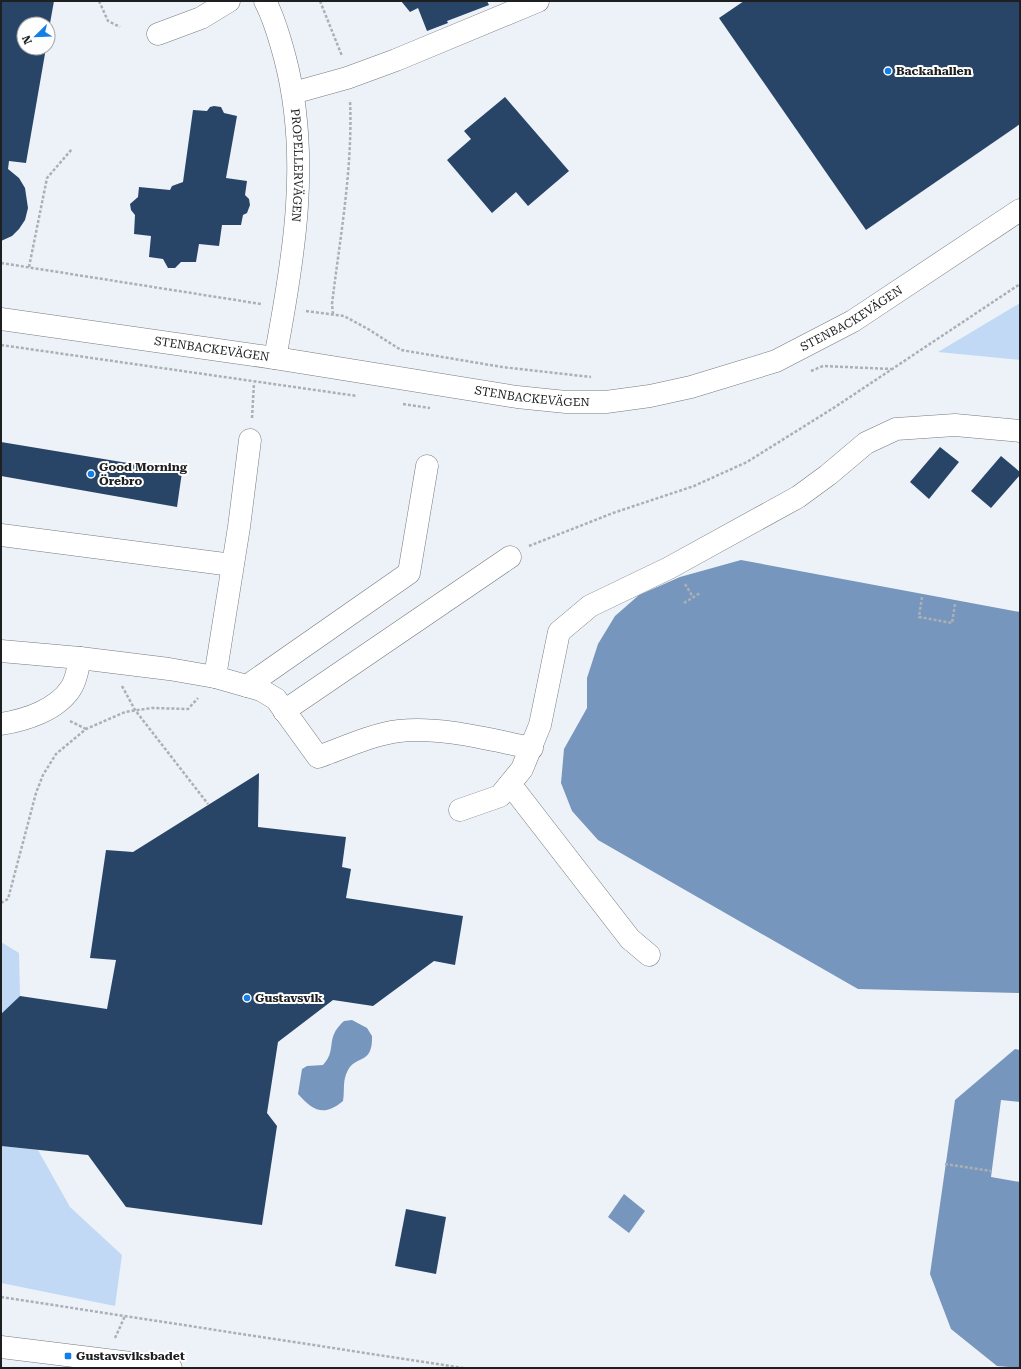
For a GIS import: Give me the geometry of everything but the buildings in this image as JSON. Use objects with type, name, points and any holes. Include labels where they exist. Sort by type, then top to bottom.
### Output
[{"type":"street","points":[[158,34],[201,18],[229,1]]},
{"type":"street","name":"PROPELLERVÄGEN","points":[[265,1],[280,40],[292,93],[297,120],[300,175],[294,249],[275,358]]},
{"type":"street","points":[[292,93],[347,78],[396,60],[538,1]]},
{"type":"street","name":"STENBACKEVÄGEN","points":[[1,320],[275,358],[517,397],[566,402],[606,402],[650,396],[738,374],[776,361],[854,322],[1020,210]]},
{"type":"street","points":[[460,810],[500,796],[522,769],[532,748],[540,725],[559,632],[590,606],[669,568],[798,497],[828,475],[866,443],[896,429],[955,425],[1020,431]]},
{"type":"street","points":[[215,677],[250,440]]},
{"type":"street","points":[[247,686],[409,573],[427,466]]},
{"type":"street","points":[[1,535],[232,565]]},
{"type":"street","points":[[284,711],[510,557]]},
{"type":"street","points":[[1,652],[80,658],[215,677],[261,690],[276,699],[318,757],[361,741],[399,731],[436,731],[532,748]]},
{"type":"street","points":[[1,724],[24,718],[53,706],[72,687],[80,658]]},
{"type":"street","points":[[510,784],[630,939],[649,954]]},
{"type":"street","points":[[1,1347],[171,1368]]},
{"type":"path","points":[[99,1],[108,21],[120,27]]},
{"type":"path","points":[[320,1],[341,55],[347,78],[351,121],[348,178],[332,304],[333,314]]},
{"type":"path","points":[[29,268],[47,178],[72,149]]},
{"type":"path","points":[[1,263],[284,308],[344,316],[401,350],[502,367],[593,378]]},
{"type":"path","points":[[510,557],[532,544],[613,513],[694,486],[747,462],[835,407],[1020,284]]},
{"type":"path","points":[[250,440],[254,383]]},
{"type":"path","points":[[683,582],[693,598]]},
{"type":"path","points":[[684,603],[700,592]]},
{"type":"path","points":[[922,597],[919,617],[952,623],[955,604]]},
{"type":"path","points":[[110,662],[135,710],[208,804]]},
{"type":"path","points":[[1,903],[8,899],[36,793],[43,775],[56,754],[86,729],[125,712],[152,708],[188,709],[215,677]]},
{"type":"path","points":[[946,1164],[991,1171]]},
{"type":"path","points":[[1,1297],[463,1368]]},
{"type":"path","points":[[114,1340],[125,1316]]},
{"type":"shaded area","points":[[1020,303],[1020,360],[938,352]]},
{"type":"shaded area","points":[[741,560],[1020,612],[1020,993],[858,989],[598,840],[572,811],[561,783],[564,749],[587,708],[587,678],[598,644],[615,616],[639,595],[680,577]]},
{"type":"shaded area","points":[[1,942],[19,953],[20,996],[1,1014]]},
{"type":"shaded area","points":[[352,1020],[367,1028],[372,1036],[370,1051],[367,1056],[351,1065],[348,1070],[344,1082],[343,1101],[330,1109],[319,1110],[309,1105],[298,1094],[302,1069],[307,1066],[323,1065],[330,1054],[334,1033],[344,1021]]},
{"type":"shaded area","points":[[1015,1049],[1020,1050],[1020,1102],[1001,1100],[991,1177],[1020,1182],[1020,1368],[997,1366],[951,1329],[930,1274],[955,1100]]},
{"type":"shaded area","points":[[1,1146],[38,1150],[70,1207],[122,1255],[115,1306],[1,1283]]},
{"type":"shaded area","points":[[624,1194],[645,1211],[629,1233],[608,1217]]},
{"type":"place","name":"Backahallen","points":[[888,71]]},
{"type":"place","name":"Good Morning Örebro","points":[[91,474]]},
{"type":"place","name":"Gustavsvik","points":[[247,998]]},
{"type":"place","name":"Gustavsviksbadet","points":[[68,1356]]}]
